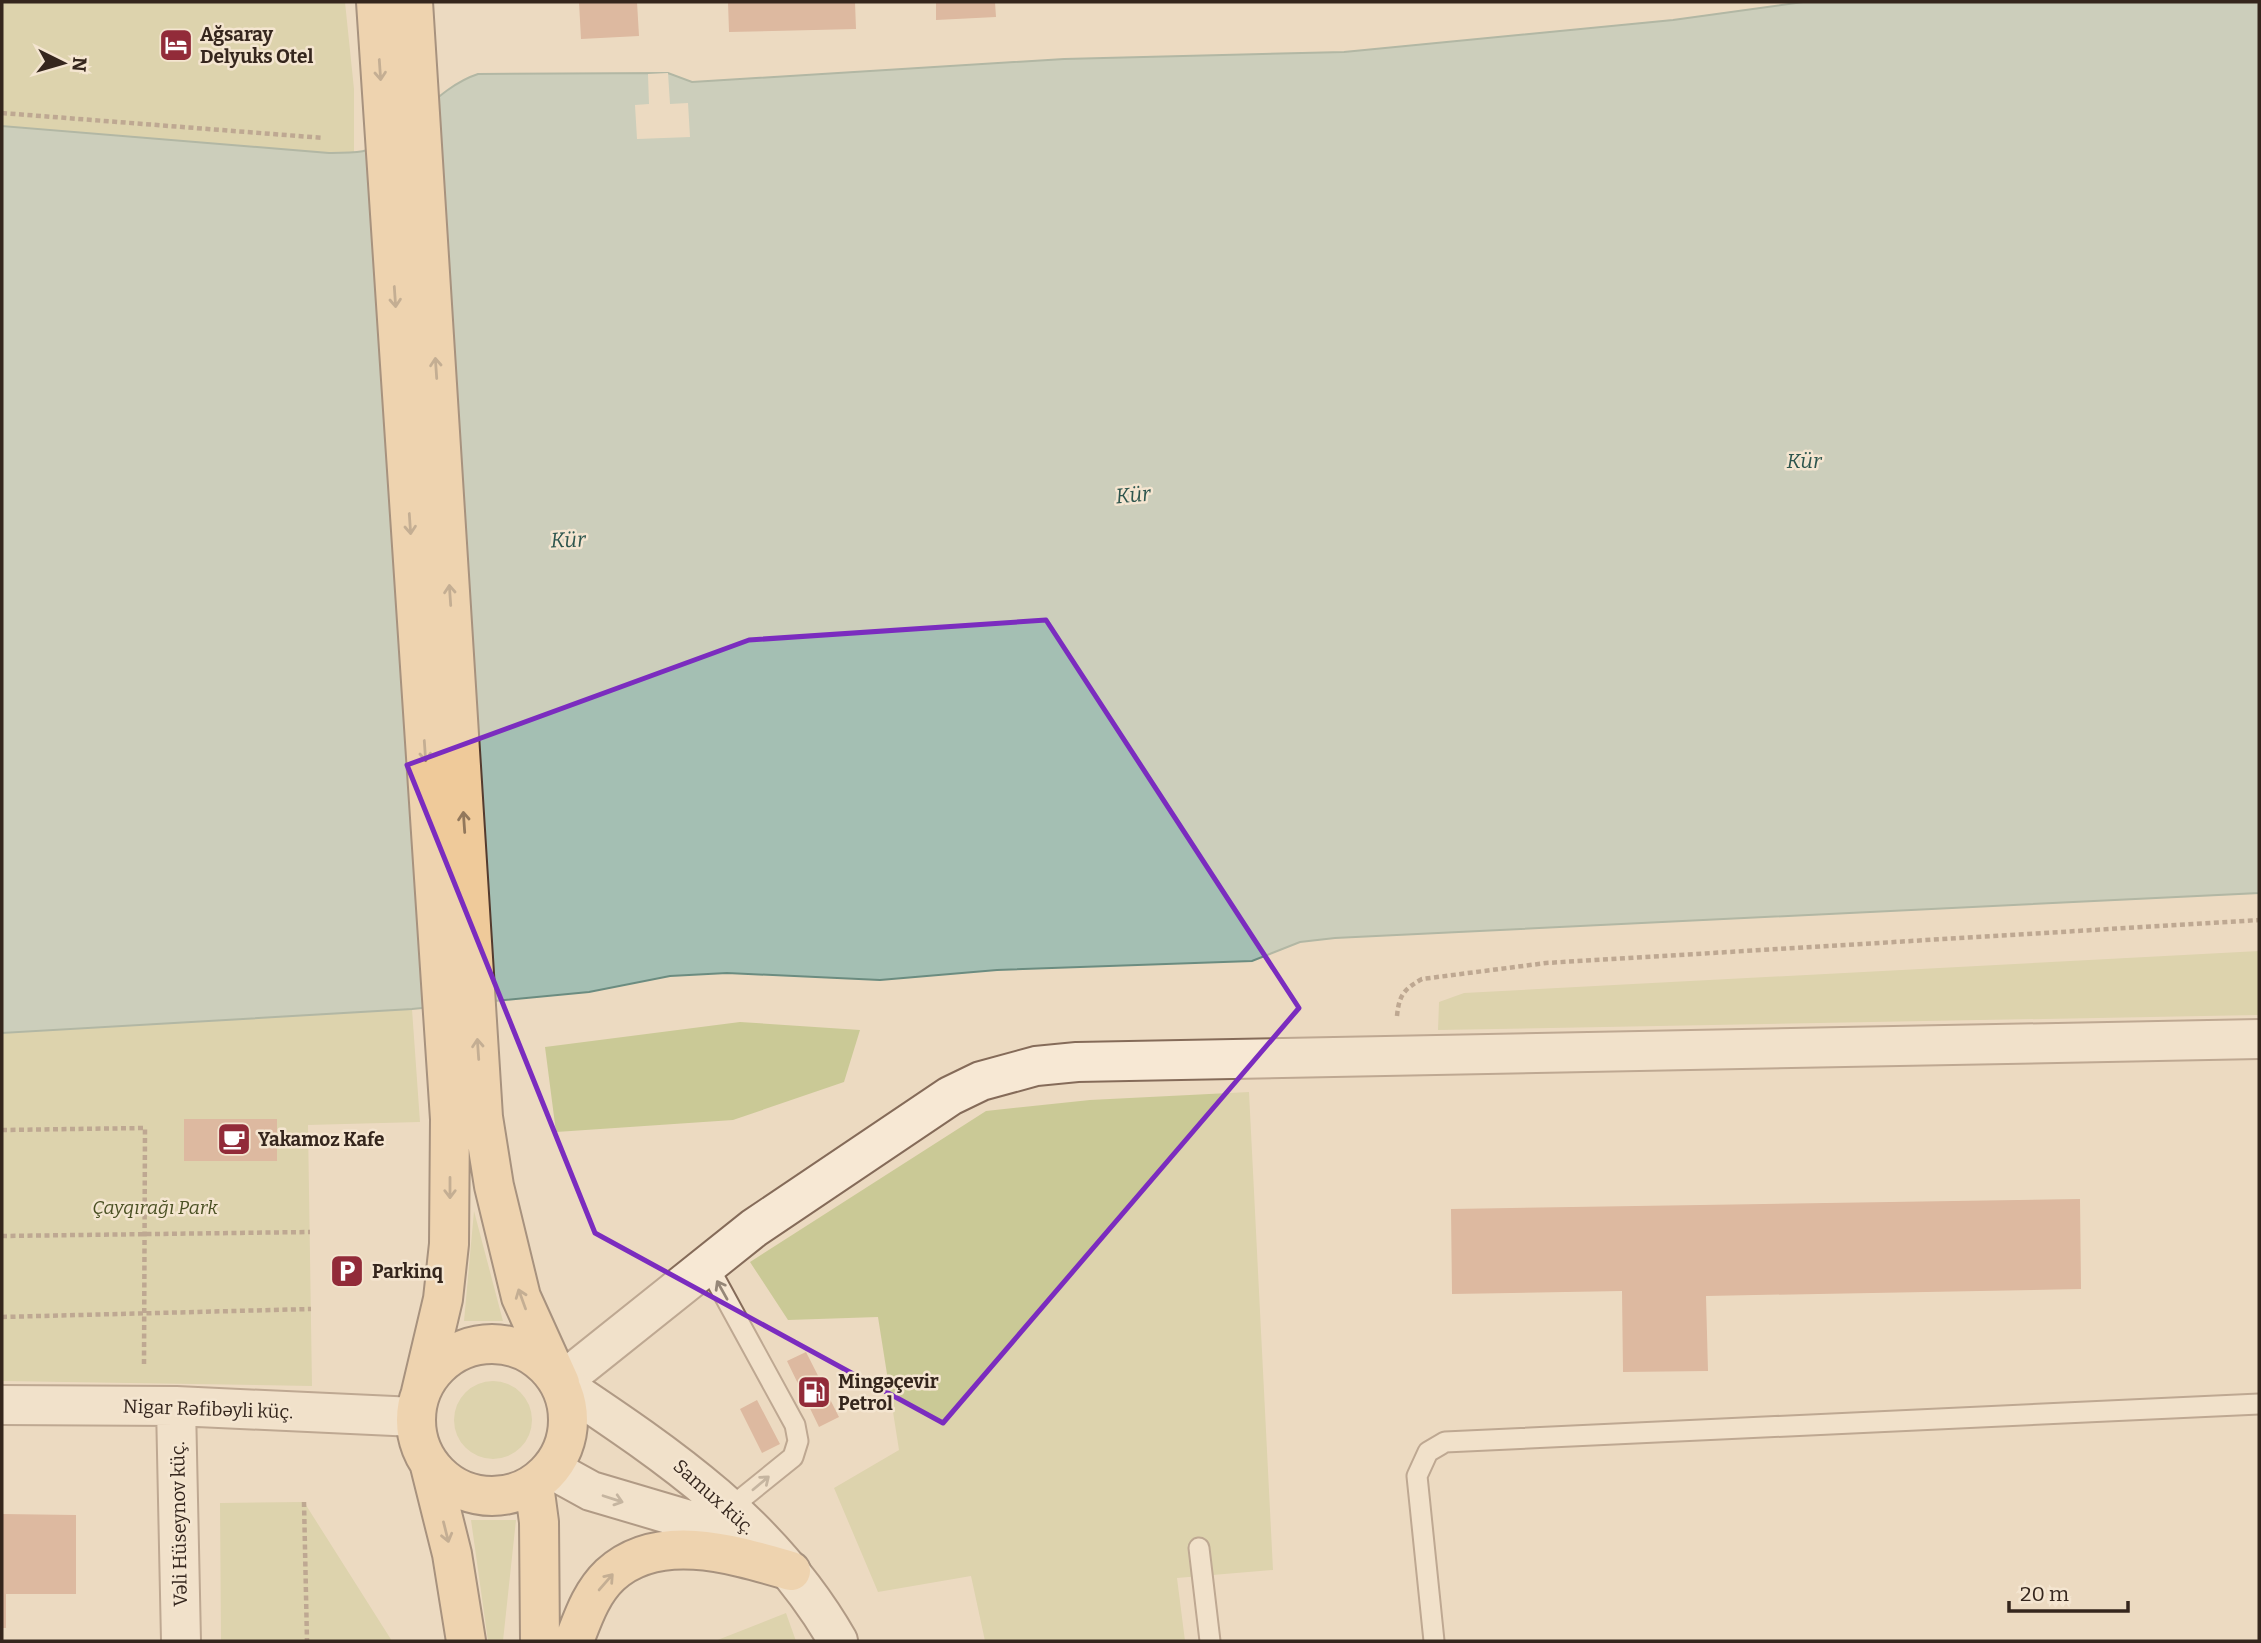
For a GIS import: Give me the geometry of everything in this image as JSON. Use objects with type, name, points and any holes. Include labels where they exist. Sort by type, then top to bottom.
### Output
[{"type":"main road","points":[[376,2],[466,1118],[494,1186],[521,1297],[568,1405],[569,1428],[563,1449],[543,1477],[513,1494],[491,1497],[468,1493],[447,1483],[430,1466]]},
{"type":"main road","points":[[414,2],[466,1118],[443,1299],[418,1404],[419,1443],[430,1466],[452,1554],[467,1641]]},
{"type":"main road","points":[[418,1404],[433,1371],[452,1354],[475,1345],[500,1343],[524,1350],[545,1363],[560,1383]]},
{"type":"main road","points":[[540,1641],[539,1522],[543,1477]]},
{"type":"main road","points":[[574,1641],[589,1602],[609,1576],[631,1561],[660,1553],[689,1550],[739,1556],[791,1571]]},
{"type":"street","points":[[560,1383],[707,1264],[902,1127],[981,1081],[1036,1066],[1077,1062],[2259,1039]]},
{"type":"street","name":"Samux küç.","points":[[560,1383],[681,1466],[719,1517],[791,1571],[838,1641]]},
{"type":"street","name":"Nigar Rəfibəyli küç.","points":[[2,1405],[418,1404]]},
{"type":"street","name":"Vəli Hüseynov küç.","points":[[176,1406],[181,1641]]},
{"type":"street","points":[[543,1477],[591,1491],[719,1517]]},
{"type":"lane","points":[[707,1264],[795,1425],[798,1441],[793,1457],[719,1517]]},
{"type":"lane","points":[[1434,1641],[1417,1476],[1428,1452],[1445,1442],[2259,1404]]},
{"type":"lane","points":[[1199,1548],[1210,1641]]},
{"type":"path","points":[[2,113],[324,138]]},
{"type":"path","points":[[1395,1056],[1399,997],[1408,987],[1422,979],[1546,962],[2259,920]]},
{"type":"path","points":[[2,1130],[145,1128],[142,1234],[144,1372]]},
{"type":"path","points":[[2,1236],[310,1232]]},
{"type":"path","points":[[2,1317],[311,1310]]},
{"type":"path","points":[[304,1502],[307,1641]]},
{"type":"highlighted area","points":[[1046,620],[1299,1008],[943,1423],[595,1233],[407,765],[749,640]]},
{"type":"green space","name":"Ağsaray Delyuks Otel","points":[[2,2],[345,2],[354,89],[354,152],[329,153],[2,126]]},
{"type":"green space","points":[[2259,951],[2259,1015],[1438,1030],[1439,1002],[1464,993]]},
{"type":"green space","name":"Çayqırağı Park","points":[[412,1009],[420,1122],[308,1125],[312,1386],[2,1381],[2,1033]]},
{"type":"green space","points":[[740,1022],[860,1030],[844,1082],[733,1120],[556,1132],[545,1047]]},
{"type":"green space","points":[[1249,1092],[1273,1570],[1177,1578],[1185,1641],[985,1641],[971,1576],[878,1592],[834,1488],[899,1450],[878,1317],[788,1320],[750,1262],[986,1111],[1090,1100]]},
{"type":"green space","points":[[474,1211],[503,1321],[464,1321]]},
{"type":"green space","points":[[493,1381],[508,1384],[525,1398],[532,1420],[529,1435],[515,1452],[493,1459],[478,1456],[461,1442],[454,1420],[457,1405],[471,1388]]},
{"type":"green space","points":[[304,1502],[392,1641],[221,1641],[220,1503]]},
{"type":"green space","points":[[471,1520],[516,1520],[503,1641],[488,1641]]},
{"type":"green space","points":[[786,1613],[796,1641],[715,1641]]},
{"type":"water","name":"Kür","points":[[1803,2],[2259,2],[2259,893],[1335,938],[1300,942],[1252,961],[997,970],[880,980],[727,973],[670,976],[589,992],[412,1009],[2,1033],[2,126],[329,153],[353,152],[367,150],[382,142],[449,89],[478,74],[668,73],[692,82],[1064,59],[1344,52],[1673,20]]},
{"type":"pier","points":[[668,73],[670,104],[688,103],[690,137],[637,139],[635,105],[649,104],[648,74]]},
{"type":"building","points":[[579,2],[637,2],[639,36],[581,39]]},
{"type":"building","points":[[728,2],[855,2],[856,29],[729,32]]},
{"type":"building","points":[[936,2],[995,2],[996,17],[936,20]]},
{"type":"building","points":[[184,1119],[277,1119],[277,1161],[184,1161]]},
{"type":"building","points":[[2080,1199],[2081,1289],[1706,1296],[1708,1371],[1623,1372],[1622,1291],[1452,1294],[1451,1209]]},
{"type":"building","points":[[806,1352],[839,1417],[819,1427],[787,1361]]},
{"type":"building","points":[[757,1400],[780,1444],[762,1453],[740,1409]]},
{"type":"building","points":[[2,1514],[76,1515],[76,1594],[6,1594],[6,1628],[2,1628]]},
{"type":"place","name":"Ağsaray Delyuks Otel","points":[[176,45]]},
{"type":"place","name":"Yakamoz Kafe","points":[[234,1139]]},
{"type":"place","name":"Parkinq","points":[[347,1271]]},
{"type":"place","name":"Mingəçevir Petrol","points":[[814,1392]]}]
